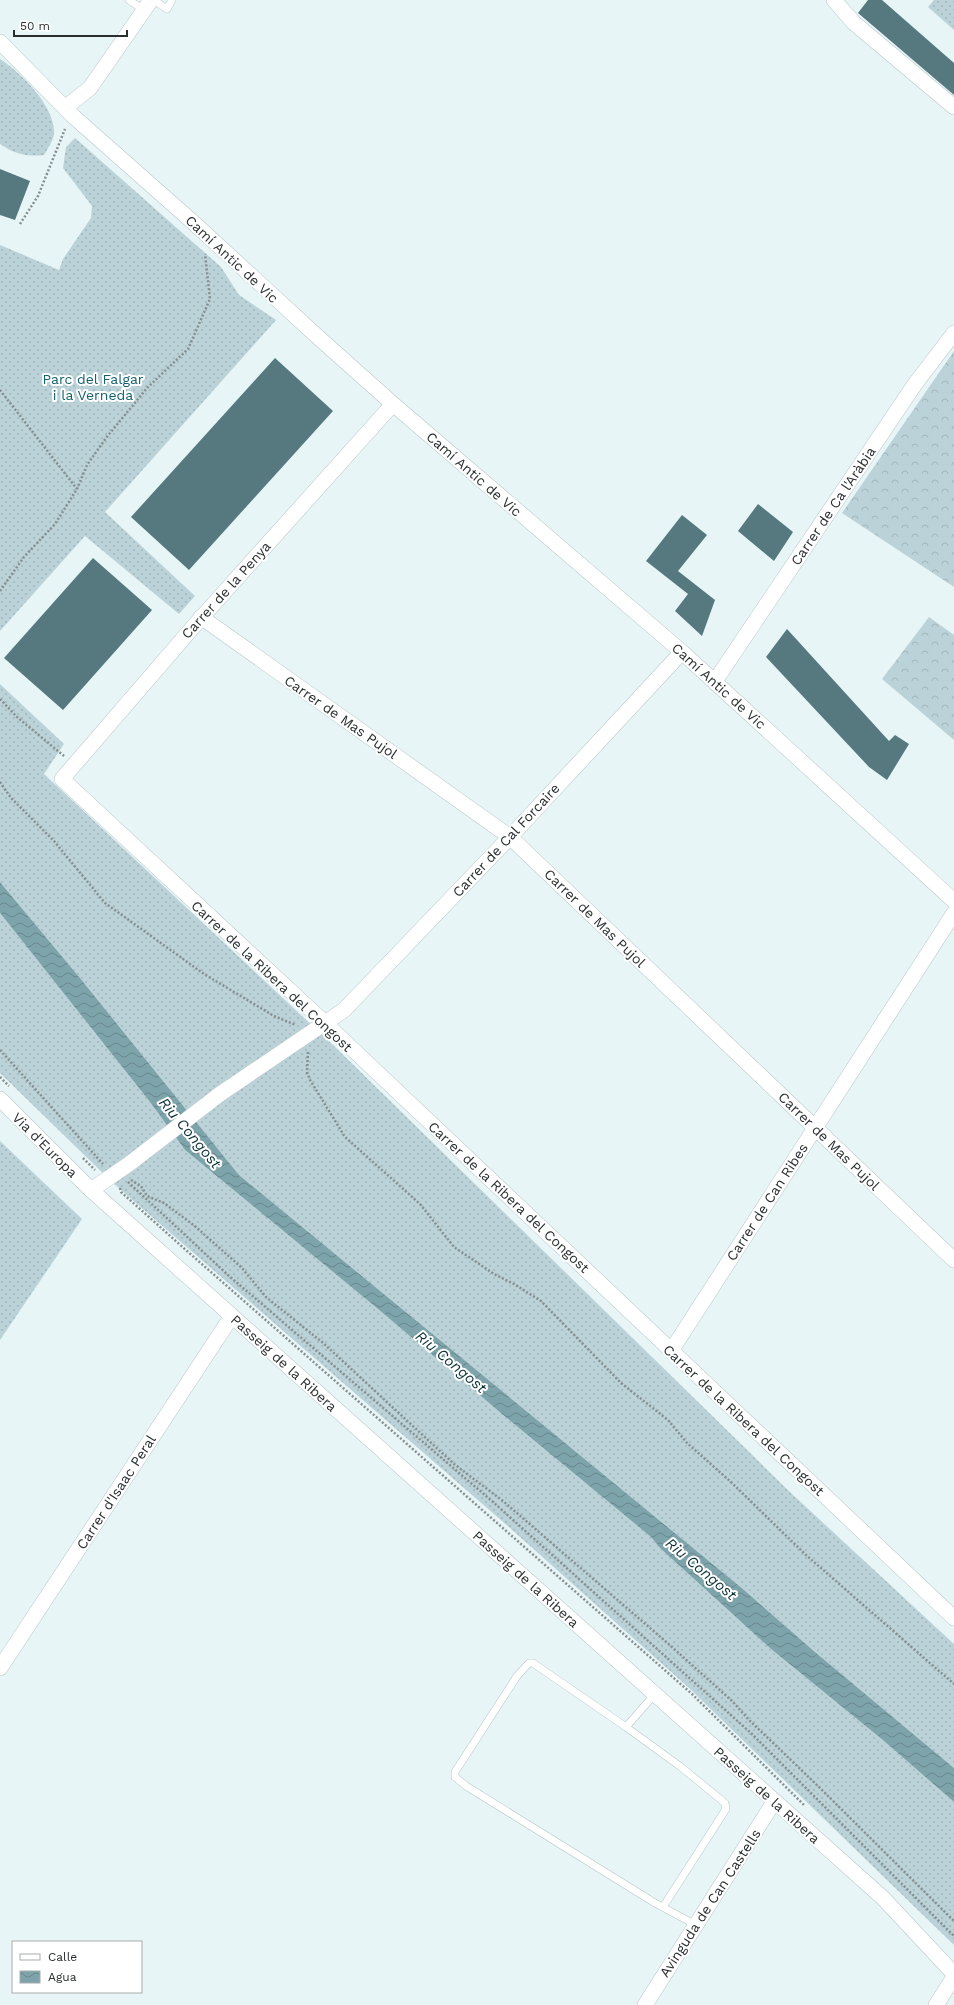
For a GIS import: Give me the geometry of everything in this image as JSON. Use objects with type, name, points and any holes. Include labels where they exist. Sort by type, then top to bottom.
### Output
[{"type":"street","points":[[840,2],[854,23],[954,106]]},
{"type":"street","points":[[70,112],[90,88],[150,4]]},
{"type":"street","name":"Camí Antic de Vic","points":[[0,42],[70,112],[393,404],[715,681],[954,901]]},
{"type":"street","name":"Carrer de Ca l'Aràbia","points":[[715,681],[915,384],[954,332]]},
{"type":"street","name":"Carrer de la Penya","points":[[62,778],[201,617],[393,404]]},
{"type":"street","name":"Carrer de Mas Pujol","points":[[201,617],[510,837],[954,1260]]},
{"type":"street","name":"Carrer de Cal Forcaire","points":[[91,1190],[123,1171],[220,1094],[344,1010],[510,837],[682,652]]},
{"type":"street","name":"Carrer de la Ribera del Congost","points":[[62,778],[325,1023],[954,1618]]},
{"type":"street","name":"Carrer de Can Ribes","points":[[671,1350],[954,913]]},
{"type":"street","name":"Via d'Europa","points":[[0,1099],[91,1190]]},
{"type":"street","name":"Passeig de la Ribera","points":[[91,1190],[883,1898],[954,1974]]},
{"type":"street","name":"Carrer d'Isaac Peral","points":[[0,1668],[232,1316]]},
{"type":"street","name":"Avinguda de Can Castells","points":[[645,2005],[774,1802]]},
{"type":"street","points":[[936,2005],[954,1978]]},
{"type":"lane","points":[[129,0],[168,9],[172,0]]},
{"type":"lane","points":[[663,1907],[726,1809],[725,1803],[687,1772],[626,1727],[533,1663],[529,1663],[517,1676],[455,1772],[455,1777],[466,1786],[663,1907],[696,1925]]},
{"type":"lane","points":[[626,1727],[655,1694]]},
{"type":"path","points":[[20,224],[38,196],[66,126],[70,112]]},
{"type":"path","points":[[0,591],[24,557],[55,524],[77,489],[87,465],[106,438],[147,388],[188,349],[210,298],[206,267],[205,233]]},
{"type":"path","points":[[0,390],[77,489]]},
{"type":"path","points":[[0,699],[18,717],[73,764]]},
{"type":"path","points":[[0,782],[11,798],[54,841],[105,903],[204,974],[274,1016],[311,1032],[307,1072],[345,1137],[420,1204],[454,1247],[494,1274],[514,1284],[541,1302],[621,1384],[668,1420],[687,1444],[731,1482],[806,1555],[954,1684]]},
{"type":"path","points":[[0,1050],[102,1163],[123,1171],[228,1275],[492,1502],[752,1734],[954,1936]]},
{"type":"path","points":[[123,1171],[121,1192],[692,1694],[809,1810]]},
{"type":"path","points":[[123,1171],[128,1178],[141,1186],[147,1196],[164,1203],[196,1227],[242,1268],[266,1297],[322,1342],[454,1464],[504,1501],[678,1652],[732,1701],[750,1722],[818,1786],[954,1921]]},
{"type":"green space","points":[[934,0],[954,0],[954,30],[928,7]]},
{"type":"green space","points":[[0,59],[26,81],[49,111],[53,122],[54,135],[44,155],[32,156],[21,154],[0,144]]},
{"type":"green space","name":"Parc del Falgar i la Verneda","points":[[75,138],[221,267],[239,295],[276,320],[105,512],[195,596],[179,614],[85,536],[0,631],[0,245],[59,270],[63,259],[91,218],[92,206],[63,168],[66,147]]},
{"type":"green space","points":[[954,351],[954,587],[842,513]]},
{"type":"green space","points":[[929,617],[954,635],[954,740],[882,679]]},
{"type":"green space","points":[[0,684],[64,744],[44,774],[333,1045],[792,1494],[954,1644],[954,1768],[815,1652],[743,1589],[239,1175],[80,978],[0,882]]},
{"type":"green space","points":[[0,913],[150,1102],[185,1150],[651,1537],[660,1548],[771,1649],[884,1741],[954,1802],[954,1945],[689,1688],[510,1528],[113,1183],[0,1073]]},
{"type":"green space","points":[[0,1141],[82,1219],[0,1340]]},
{"type":"water","name":"Riu Congost","points":[[0,882],[80,978],[239,1175],[743,1589],[815,1652],[954,1768],[954,1802],[884,1741],[771,1649],[660,1548],[651,1537],[185,1150],[150,1102],[0,913]]},
{"type":"building","points":[[868,0],[882,0],[954,63],[954,95],[858,13]]},
{"type":"building","points":[[0,169],[30,181],[15,220],[0,215]]},
{"type":"building","points":[[275,358],[333,411],[189,570],[131,517]]},
{"type":"building","points":[[758,504],[793,532],[774,561],[738,531]]},
{"type":"building","points":[[682,515],[707,535],[678,571],[715,600],[702,636],[675,611],[688,594],[646,561]]},
{"type":"building","points":[[93,558],[152,610],[63,710],[4,658]]},
{"type":"building","points":[[787,629],[889,741],[895,735],[909,744],[887,780],[869,767],[766,657]]}]
